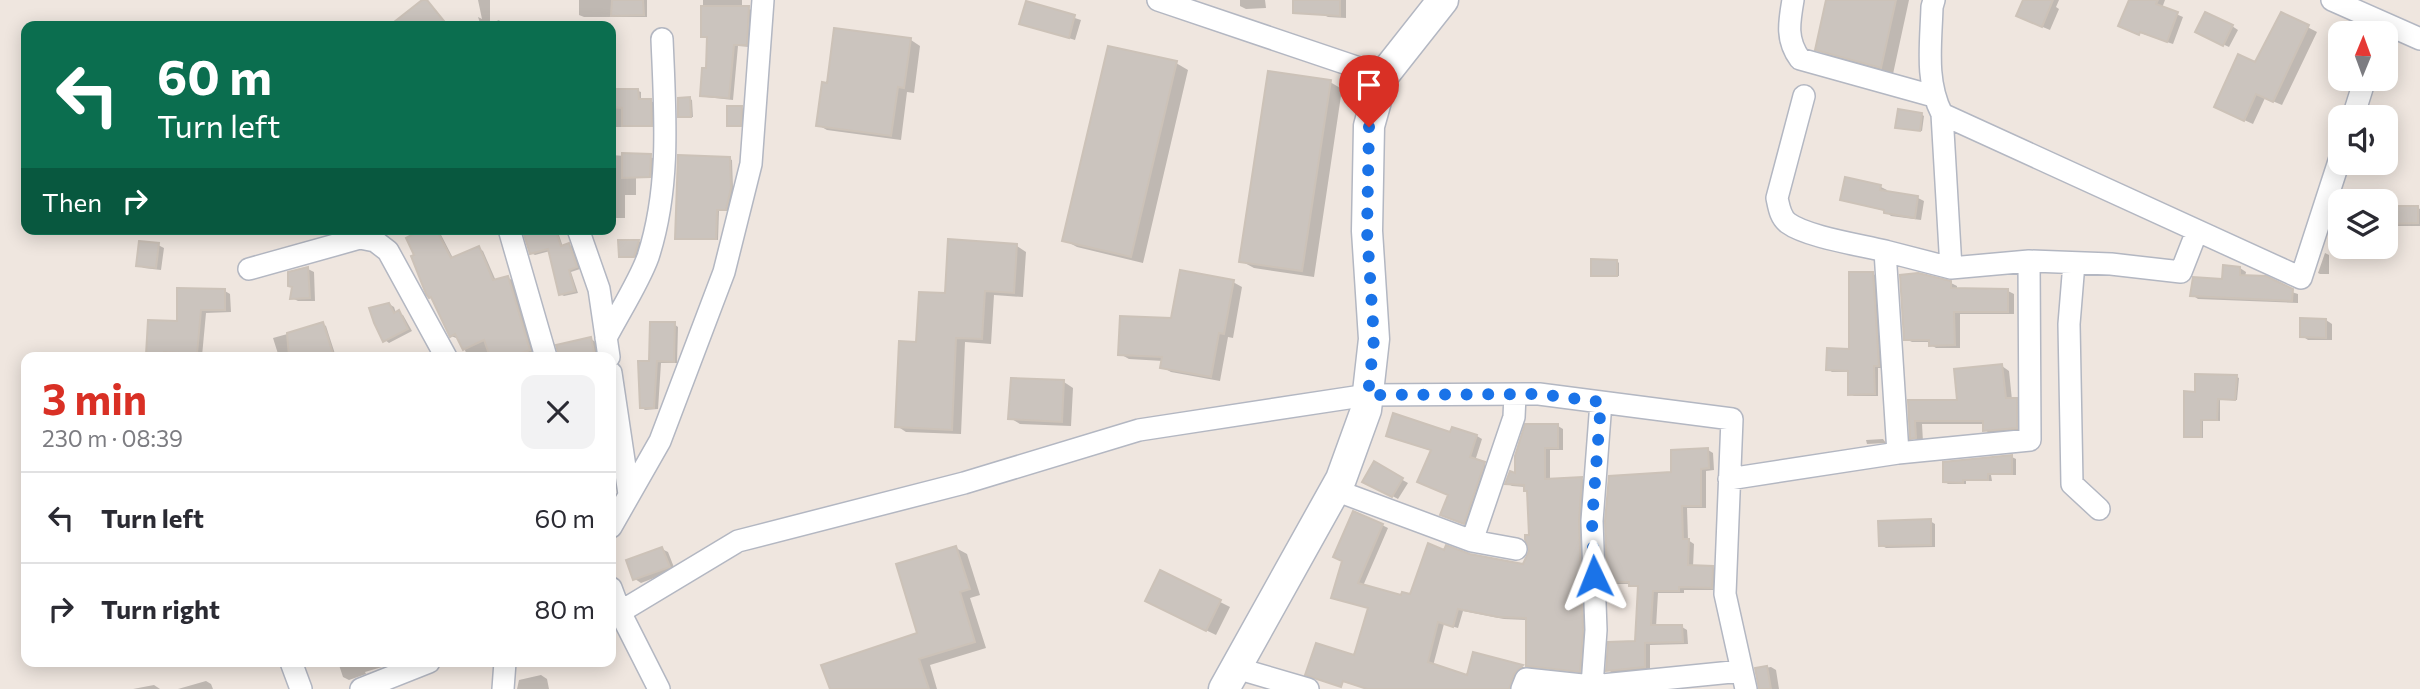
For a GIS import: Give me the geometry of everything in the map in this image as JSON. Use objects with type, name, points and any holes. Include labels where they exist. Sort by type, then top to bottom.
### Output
[{"type":"main road","points":[[1230,679],[1341,479],[1366,410],[1374,339],[1367,231],[1369,127],[1383,76],[1443,0]]},
{"type":"street","points":[[616,516],[660,440],[724,272],[751,164],[763,0]]},
{"type":"street","points":[[1158,0],[1383,76]]},
{"type":"street","points":[[1794,0],[1789,38],[1792,49],[1800,59],[1937,105],[2197,231],[2301,278],[2334,175]]},
{"type":"street","points":[[1934,0],[1931,7],[1931,54],[1951,268]]},
{"type":"street","points":[[2332,0],[2370,21]]},
{"type":"street","points":[[2398,33],[2420,39]]},
{"type":"street","points":[[607,347],[647,258],[663,192],[665,118],[662,39]]},
{"type":"street","points":[[1804,96],[1777,198],[1780,212],[1786,222],[1800,229],[1951,268],[2029,261],[2111,264],[2181,272],[2197,231]]},
{"type":"street","points":[[511,235],[545,352]]},
{"type":"street","points":[[580,235],[599,289],[607,347]]},
{"type":"street","points":[[249,269],[360,238],[375,241],[388,251],[443,352]]},
{"type":"street","points":[[1885,251],[1898,453]]},
{"type":"street","points":[[1729,479],[1898,453],[2030,440],[2029,261]]},
{"type":"street","points":[[2074,263],[2069,324],[2072,484],[2099,509]]},
{"type":"street","points":[[616,613],[738,541],[964,483],[1139,430],[1368,395],[1539,394],[1732,419],[1725,594],[1744,680],[1592,686],[1525,679],[1522,689]]},
{"type":"street","points":[[1472,541],[1514,418],[1515,395]]},
{"type":"street","points":[[1592,686],[1596,630],[1592,521],[1601,402]]},
{"type":"street","points":[[616,407],[629,494]]},
{"type":"street","points":[[1335,490],[1472,541],[1516,549]]},
{"type":"street","points":[[616,616],[659,689]]},
{"type":"street","points":[[293,667],[302,689]]},
{"type":"street","points":[[361,689],[416,667]]},
{"type":"street","points":[[503,689],[505,667]]},
{"type":"street","points":[[1230,679],[1308,689]]},
{"type":"building","points":[[422,0],[427,0],[444,21],[395,21]]},
{"type":"building","points":[[612,0],[643,0],[644,15],[611,16]]},
{"type":"building","points":[[1293,0],[1340,0],[1340,16],[1293,13]]},
{"type":"building","points":[[1826,0],[1896,0],[1881,68],[1815,50]]},
{"type":"building","points":[[2023,0],[2053,0],[2042,27],[2016,16]]},
{"type":"building","points":[[2129,0],[2158,0],[2156,4],[2178,12],[2167,42],[2118,26]]},
{"type":"building","points":[[1026,1],[1075,15],[1069,38],[1019,24]]},
{"type":"building","points":[[701,6],[749,6],[747,45],[734,45],[729,98],[700,96],[702,68],[706,68],[707,37],[701,37]]},
{"type":"building","points":[[2205,12],[2233,25],[2223,46],[2195,32]]},
{"type":"building","points":[[2281,12],[2309,25],[2273,102],[2256,94],[2244,121],[2214,107],[2238,54],[2255,62]]},
{"type":"building","points":[[834,28],[911,38],[904,88],[898,87],[891,136],[816,126],[822,82],[827,83]]},
{"type":"building","points":[[1108,46],[1177,61],[1131,257],[1062,241]]},
{"type":"building","points":[[1268,71],[1331,80],[1302,271],[1239,262]]},
{"type":"building","points":[[616,89],[638,89],[639,99],[651,99],[652,126],[622,126],[622,108],[616,107]]},
{"type":"building","points":[[690,97],[691,117],[678,117],[678,98]]},
{"type":"building","points":[[727,106],[742,106],[741,126],[727,126]]},
{"type":"building","points":[[1898,109],[1922,113],[1920,131],[1895,128]]},
{"type":"building","points":[[622,153],[651,154],[650,177],[622,178]]},
{"type":"building","points":[[678,155],[730,157],[731,188],[726,210],[717,210],[716,239],[675,239]]},
{"type":"building","points":[[1845,177],[1881,185],[1880,190],[1918,196],[1915,218],[1884,213],[1884,210],[1840,200]]},
{"type":"building","points":[[2398,206],[2418,206],[2418,223],[2398,224]]},
{"type":"building","points":[[412,235],[439,235],[451,258],[479,246],[493,280],[508,276],[530,350],[488,352],[484,340],[463,350],[455,334],[450,337],[431,297],[426,294],[406,238]]},
{"type":"building","points":[[524,235],[557,235],[561,246],[569,243],[577,267],[569,270],[575,291],[559,295],[548,249],[530,254]]},
{"type":"building","points":[[948,239],[1017,244],[1014,293],[985,291],[982,339],[956,338],[952,430],[895,427],[899,341],[916,342],[919,292],[945,293]]},
{"type":"building","points":[[618,240],[639,240],[634,257],[619,257]]},
{"type":"building","points":[[139,241],[159,243],[156,268],[136,266]]},
{"type":"building","points":[[1591,259],[1617,260],[1617,276],[1591,276]]},
{"type":"building","points":[[2223,265],[2240,267],[2240,275],[2266,276],[2293,289],[2292,301],[2190,296],[2193,277],[2222,279]]},
{"type":"building","points":[[308,267],[310,298],[290,299],[292,287],[288,286],[288,272]]},
{"type":"building","points":[[1180,270],[1234,280],[1224,334],[1219,333],[1211,377],[1160,368],[1162,357],[1118,355],[1120,316],[1171,318]]},
{"type":"building","points":[[1849,272],[1873,272],[1879,366],[1874,366],[1875,394],[1848,395],[1848,371],[1826,370],[1827,348],[1849,349]]},
{"type":"building","points":[[1918,273],[1951,281],[1951,288],[2008,289],[2008,312],[1954,312],[1955,345],[1929,346],[1929,340],[1904,340],[1900,275]]},
{"type":"building","points":[[177,288],[225,289],[225,310],[201,310],[197,352],[146,352],[148,320],[177,321]]},
{"type":"building","points":[[389,303],[394,313],[399,310],[408,329],[383,342],[369,308]]},
{"type":"building","points":[[2300,318],[2326,319],[2326,338],[2300,337]]},
{"type":"building","points":[[323,322],[332,352],[289,352],[287,333]]},
{"type":"building","points":[[650,322],[675,322],[674,362],[657,361],[654,408],[640,408],[638,361],[649,361]]},
{"type":"building","points":[[591,337],[594,352],[558,352],[556,345]]},
{"type":"building","points":[[2002,364],[2006,398],[2017,398],[2017,428],[1983,431],[1983,421],[1915,421],[1916,438],[1910,439],[1908,400],[1957,400],[1954,369]]},
{"type":"building","points":[[2195,374],[2237,375],[2235,400],[2218,399],[2217,420],[2201,420],[2201,437],[2184,437],[2184,391],[2195,392]]},
{"type":"building","points":[[1011,378],[1064,380],[1062,422],[1008,419]]},
{"type":"building","points":[[1393,413],[1450,432],[1452,427],[1477,435],[1470,457],[1485,462],[1464,524],[1440,515],[1448,495],[1417,482],[1431,450],[1386,436]]},
{"type":"building","points":[[1525,424],[1558,424],[1558,448],[1545,448],[1545,479],[1582,477],[1579,521],[1583,630],[1580,672],[1526,666],[1526,618],[1498,617],[1458,609],[1453,627],[1438,622],[1428,662],[1467,675],[1473,652],[1523,665],[1514,674],[1509,689],[1367,689],[1343,681],[1341,687],[1305,675],[1316,643],[1354,655],[1368,608],[1331,598],[1342,561],[1333,557],[1353,511],[1383,524],[1358,583],[1401,595],[1402,592],[1410,594],[1428,543],[1444,550],[1446,545],[1470,554],[1523,564],[1529,551],[1525,539],[1525,535],[1529,535],[1527,491],[1524,491],[1524,485],[1505,484],[1510,471],[1515,473],[1515,456]]},
{"type":"building","points":[[1708,448],[1709,468],[1701,469],[1701,506],[1682,506],[1683,539],[1689,539],[1688,565],[1713,566],[1712,588],[1679,587],[1679,591],[1653,591],[1651,625],[1682,625],[1683,642],[1645,643],[1645,667],[1606,671],[1608,642],[1635,641],[1638,586],[1629,586],[1629,582],[1607,582],[1605,521],[1609,476],[1671,472],[1671,450]]},
{"type":"building","points":[[2012,455],[2012,474],[1988,474],[1988,480],[1963,480],[1963,483],[1943,482],[1943,462]]},
{"type":"building","points":[[1374,461],[1403,478],[1392,497],[1362,482]]},
{"type":"building","points":[[1931,519],[1931,545],[1879,546],[1878,521]]},
{"type":"building","points":[[956,546],[970,589],[960,592],[975,642],[919,659],[929,689],[830,689],[821,665],[917,633],[896,564]]},
{"type":"building","points":[[662,547],[670,567],[633,580],[626,560]]},
{"type":"building","points":[[1160,570],[1221,600],[1206,631],[1145,601]]},
{"type":"building","points":[[1767,666],[1771,689],[1759,689],[1755,668]]},
{"type":"route","points":[[1369,127],[1367,231],[1374,339],[1368,395],[1539,394],[1601,402],[1592,521],[1594,576]]}]
